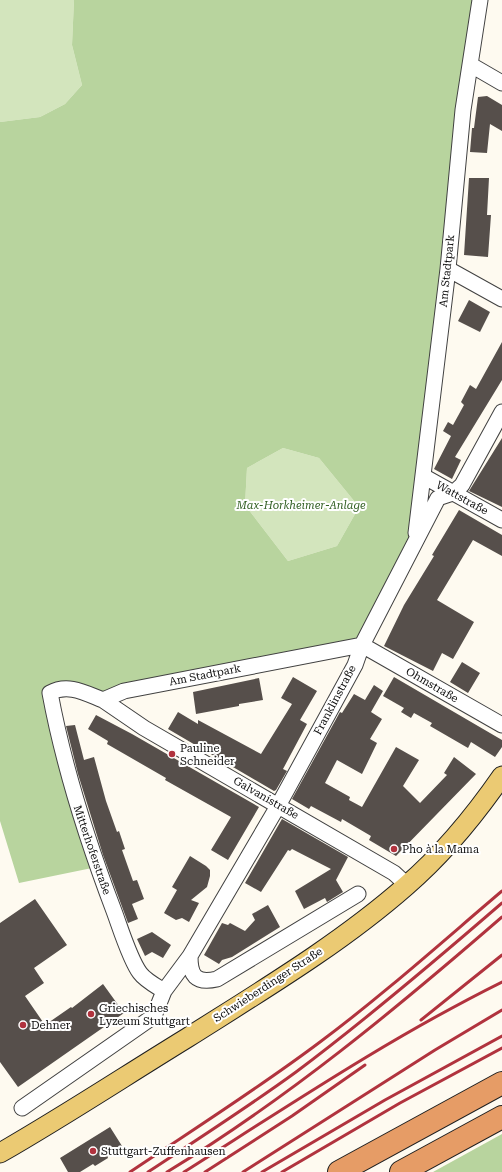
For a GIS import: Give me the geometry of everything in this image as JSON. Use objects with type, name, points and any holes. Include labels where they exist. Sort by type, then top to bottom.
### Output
[{"type":"highway","points":[[339,1172],[502,1083]]},
{"type":"highway","points":[[401,1172],[502,1117]]},
{"type":"main road","name":"Schwieberdinger Straße","points":[[0,1153],[300,964],[377,910],[407,885],[443,849],[480,806],[502,776]]},
{"type":"street","name":"Am Stadtpark","points":[[415,543],[448,269],[463,110],[480,0]]},
{"type":"street","points":[[471,65],[502,83]]},
{"type":"street","points":[[448,269],[502,299]]},
{"type":"street","name":"Franklinstraße","points":[[164,991],[190,956],[278,806],[355,665],[362,645],[438,498],[453,493],[462,485],[502,412]]},
{"type":"street","name":"Wattstraße","points":[[423,476],[502,520]]},
{"type":"street","name":"Am Stadtpark","points":[[103,700],[124,691],[362,645]]},
{"type":"street","name":"Ohmstraße","points":[[362,645],[502,725]]},
{"type":"street","name":"Mitterhoferstraße","points":[[103,700],[74,689],[59,688],[50,693],[57,733],[70,784],[119,925],[140,973],[164,991]]},
{"type":"street","name":"Galvanistraße","points":[[103,700],[144,728],[394,873],[407,885]]},
{"type":"street","points":[[190,956],[190,967],[193,975],[198,979],[208,981],[216,979],[358,894]]},
{"type":"street","points":[[22,1108],[154,1016],[164,991]]},
{"type":"green space","points":[[0,0],[74,0],[72,45],[82,85],[65,104],[40,117],[0,122]]},
{"type":"green space","points":[[74,0],[474,0],[466,56],[458,89],[444,266],[415,476],[410,544],[362,636],[339,645],[99,692],[45,693],[92,868],[19,883],[0,821],[0,122],[40,117],[65,104],[82,85],[72,45]],"holes":[[[283,448],[319,458],[359,507],[337,546],[288,561],[245,505],[247,468]]]},
{"type":"green space","name":"Max-Horkheimer-Anlage","points":[[283,448],[319,458],[359,507],[337,546],[288,561],[245,505],[247,468]]},
{"type":"green space","points":[[502,1134],[502,1172],[433,1172]]},
{"type":"building","points":[[487,96],[502,105],[502,131],[490,124],[487,153],[470,152],[472,128],[474,128],[478,97]]},
{"type":"building","points":[[469,178],[489,178],[487,215],[491,215],[488,257],[464,255]]},
{"type":"building","points":[[469,300],[490,312],[480,332],[458,321]]},
{"type":"building","points":[[502,342],[502,380],[455,457],[461,460],[452,479],[434,469],[451,436],[443,431],[448,422],[453,425],[464,405],[461,402],[470,385],[476,389]]},
{"type":"building","points":[[502,438],[502,507],[469,491]]},
{"type":"building","points":[[459,510],[502,535],[502,556],[473,540],[437,600],[474,622],[453,659],[442,653],[433,671],[384,646],[404,605],[434,556],[432,555]]},
{"type":"building","points":[[462,662],[480,673],[468,693],[450,682]]},
{"type":"building","points":[[293,677],[317,691],[300,720],[307,724],[283,769],[287,771],[274,791],[168,729],[178,712],[198,724],[198,720],[261,754],[292,704],[281,698]]},
{"type":"building","points":[[394,677],[502,740],[502,747],[495,757],[471,742],[468,748],[430,726],[432,723],[414,713],[411,718],[401,712],[404,708],[383,696]]},
{"type":"building","points":[[259,678],[263,700],[196,714],[193,692]]},
{"type":"building","points":[[374,685],[383,691],[371,712],[382,719],[370,739],[377,743],[362,774],[337,760],[325,783],[350,797],[349,800],[362,807],[396,747],[419,760],[403,786],[420,803],[447,775],[444,773],[454,757],[476,774],[396,856],[369,840],[371,836],[342,819],[341,822],[311,806],[309,809],[292,799],[340,712],[342,713],[354,694],[365,700]]},
{"type":"building","points":[[96,715],[259,807],[228,860],[211,850],[231,817],[165,780],[166,778],[107,744],[108,741],[88,729]]},
{"type":"building","points":[[75,725],[84,760],[94,757],[106,801],[125,849],[122,850],[133,881],[137,880],[144,899],[132,904],[138,919],[128,923],[103,855],[78,774],[66,726]]},
{"type":"building","points":[[282,819],[348,857],[336,880],[343,892],[327,902],[325,898],[304,909],[295,891],[331,869],[292,849],[290,851],[288,850],[261,892],[245,883]]},
{"type":"building","points":[[190,856],[210,870],[210,876],[207,887],[191,900],[199,903],[189,922],[182,918],[176,920],[164,913],[177,890],[172,887]]},
{"type":"building","points":[[35,899],[67,945],[34,968],[44,983],[25,996],[45,1025],[71,1007],[72,1008],[103,984],[124,1013],[18,1087],[0,1062],[0,923]]},
{"type":"building","points":[[268,905],[280,927],[232,957],[222,960],[219,964],[204,955],[222,923],[228,925],[230,923],[245,931],[255,920],[252,914]]},
{"type":"building","points":[[152,932],[171,945],[163,958],[152,952],[145,956],[137,939]]},
{"type":"building","name":"Stuttgart-Zuffenhausen","points":[[110,1127],[122,1146],[107,1155],[108,1158],[95,1166],[93,1164],[80,1172],[68,1172],[60,1158]]},
{"type":"railway","points":[[130,1172],[250,1092],[320,1042],[389,987],[502,891]]},
{"type":"railway","points":[[148,1172],[223,1123],[296,1072],[349,1031],[502,903]]},
{"type":"railway","points":[[167,1172],[212,1144],[340,1052],[502,917]]},
{"type":"railway","points":[[421,1020],[502,955]]},
{"type":"railway","points":[[184,1172],[301,1097],[380,1049],[461,1003],[502,982]]},
{"type":"railway","points":[[243,1172],[435,1050],[502,1010]]},
{"type":"railway","points":[[262,1172],[385,1100],[502,1036]]},
{"type":"railway","points":[[282,1172],[400,1103],[502,1048]]},
{"type":"railway","points":[[205,1172],[292,1116],[365,1065]]},
{"type":"place","name":"Pauline Schneider","points":[[172,754]]},
{"type":"place","name":"Pho à la Mama","points":[[394,849]]},
{"type":"place","name":"Griechisches Lyzeum Stuttgart","points":[[91,1014]]},
{"type":"place","name":"Dehner","points":[[23,1025]]},
{"type":"place","name":"Stuttgart-Zuffenhausen","points":[[93,1151]]}]
